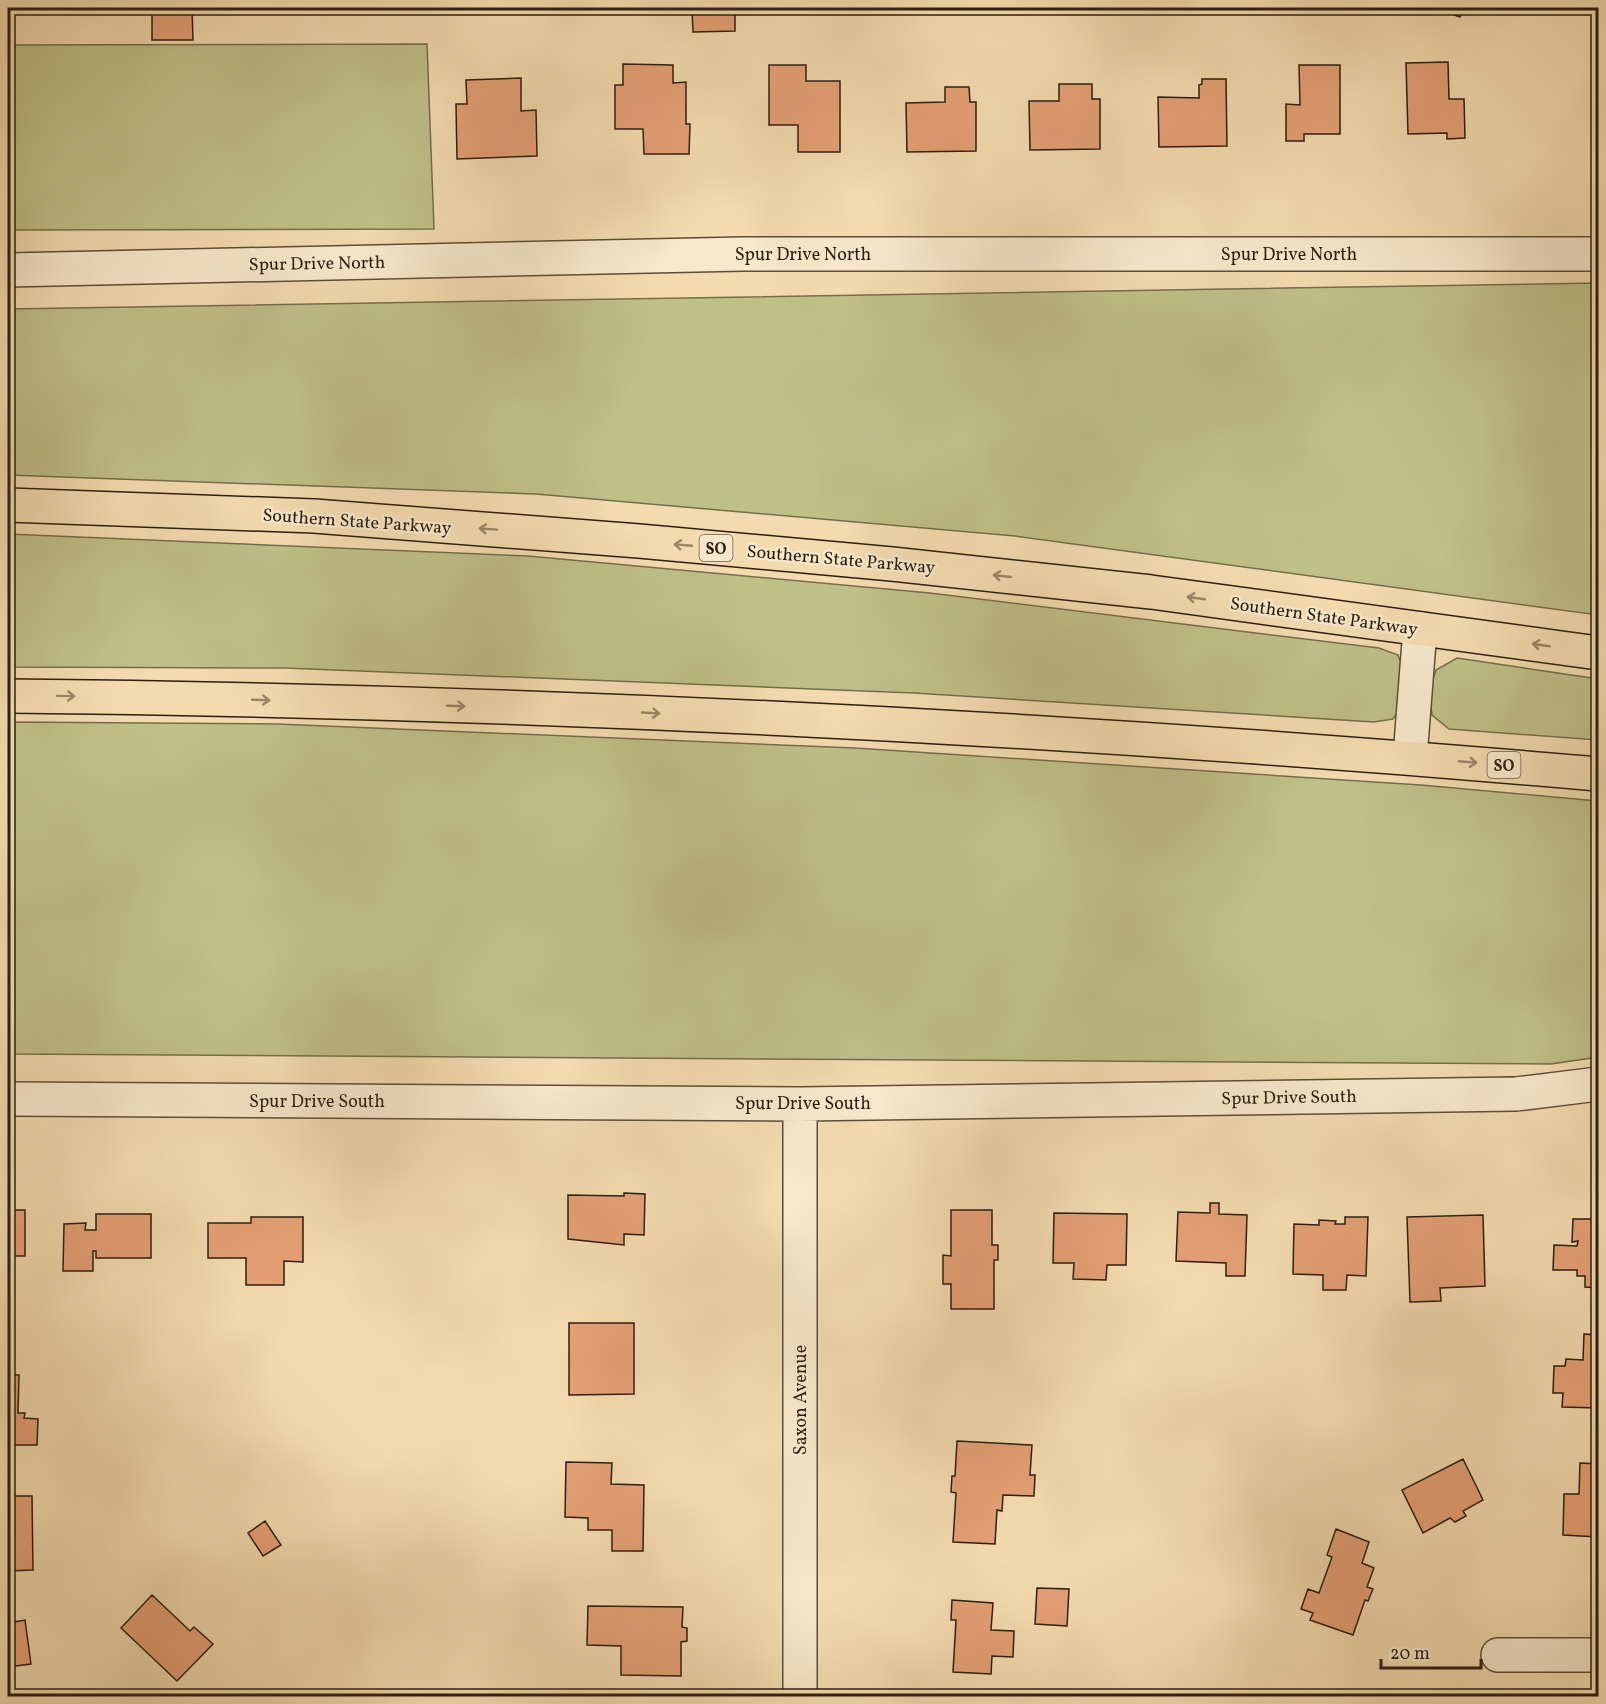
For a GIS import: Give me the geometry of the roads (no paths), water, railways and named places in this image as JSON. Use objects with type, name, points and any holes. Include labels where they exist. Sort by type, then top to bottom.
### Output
[{"type":"highway","name":"Southern State Parkway","points":[[8,505],[314,516],[639,541],[892,564],[1151,592],[1599,653]]},
{"type":"highway","name":"SO","points":[[8,696],[205,698],[643,712],[1027,731],[1599,774]]},
{"type":"street","name":"Spur Drive North","points":[[8,270],[743,254],[1599,254]]},
{"type":"street","points":[[1410,758],[1420,629]]},
{"type":"street","name":"Spur Drive South","points":[[8,1099],[800,1104],[1516,1094],[1599,1084]]},
{"type":"street","name":"Saxon Avenue","points":[[800,1104],[800,1696]]},
{"type":"street","points":[[1498,1654],[1599,1655]]}]
